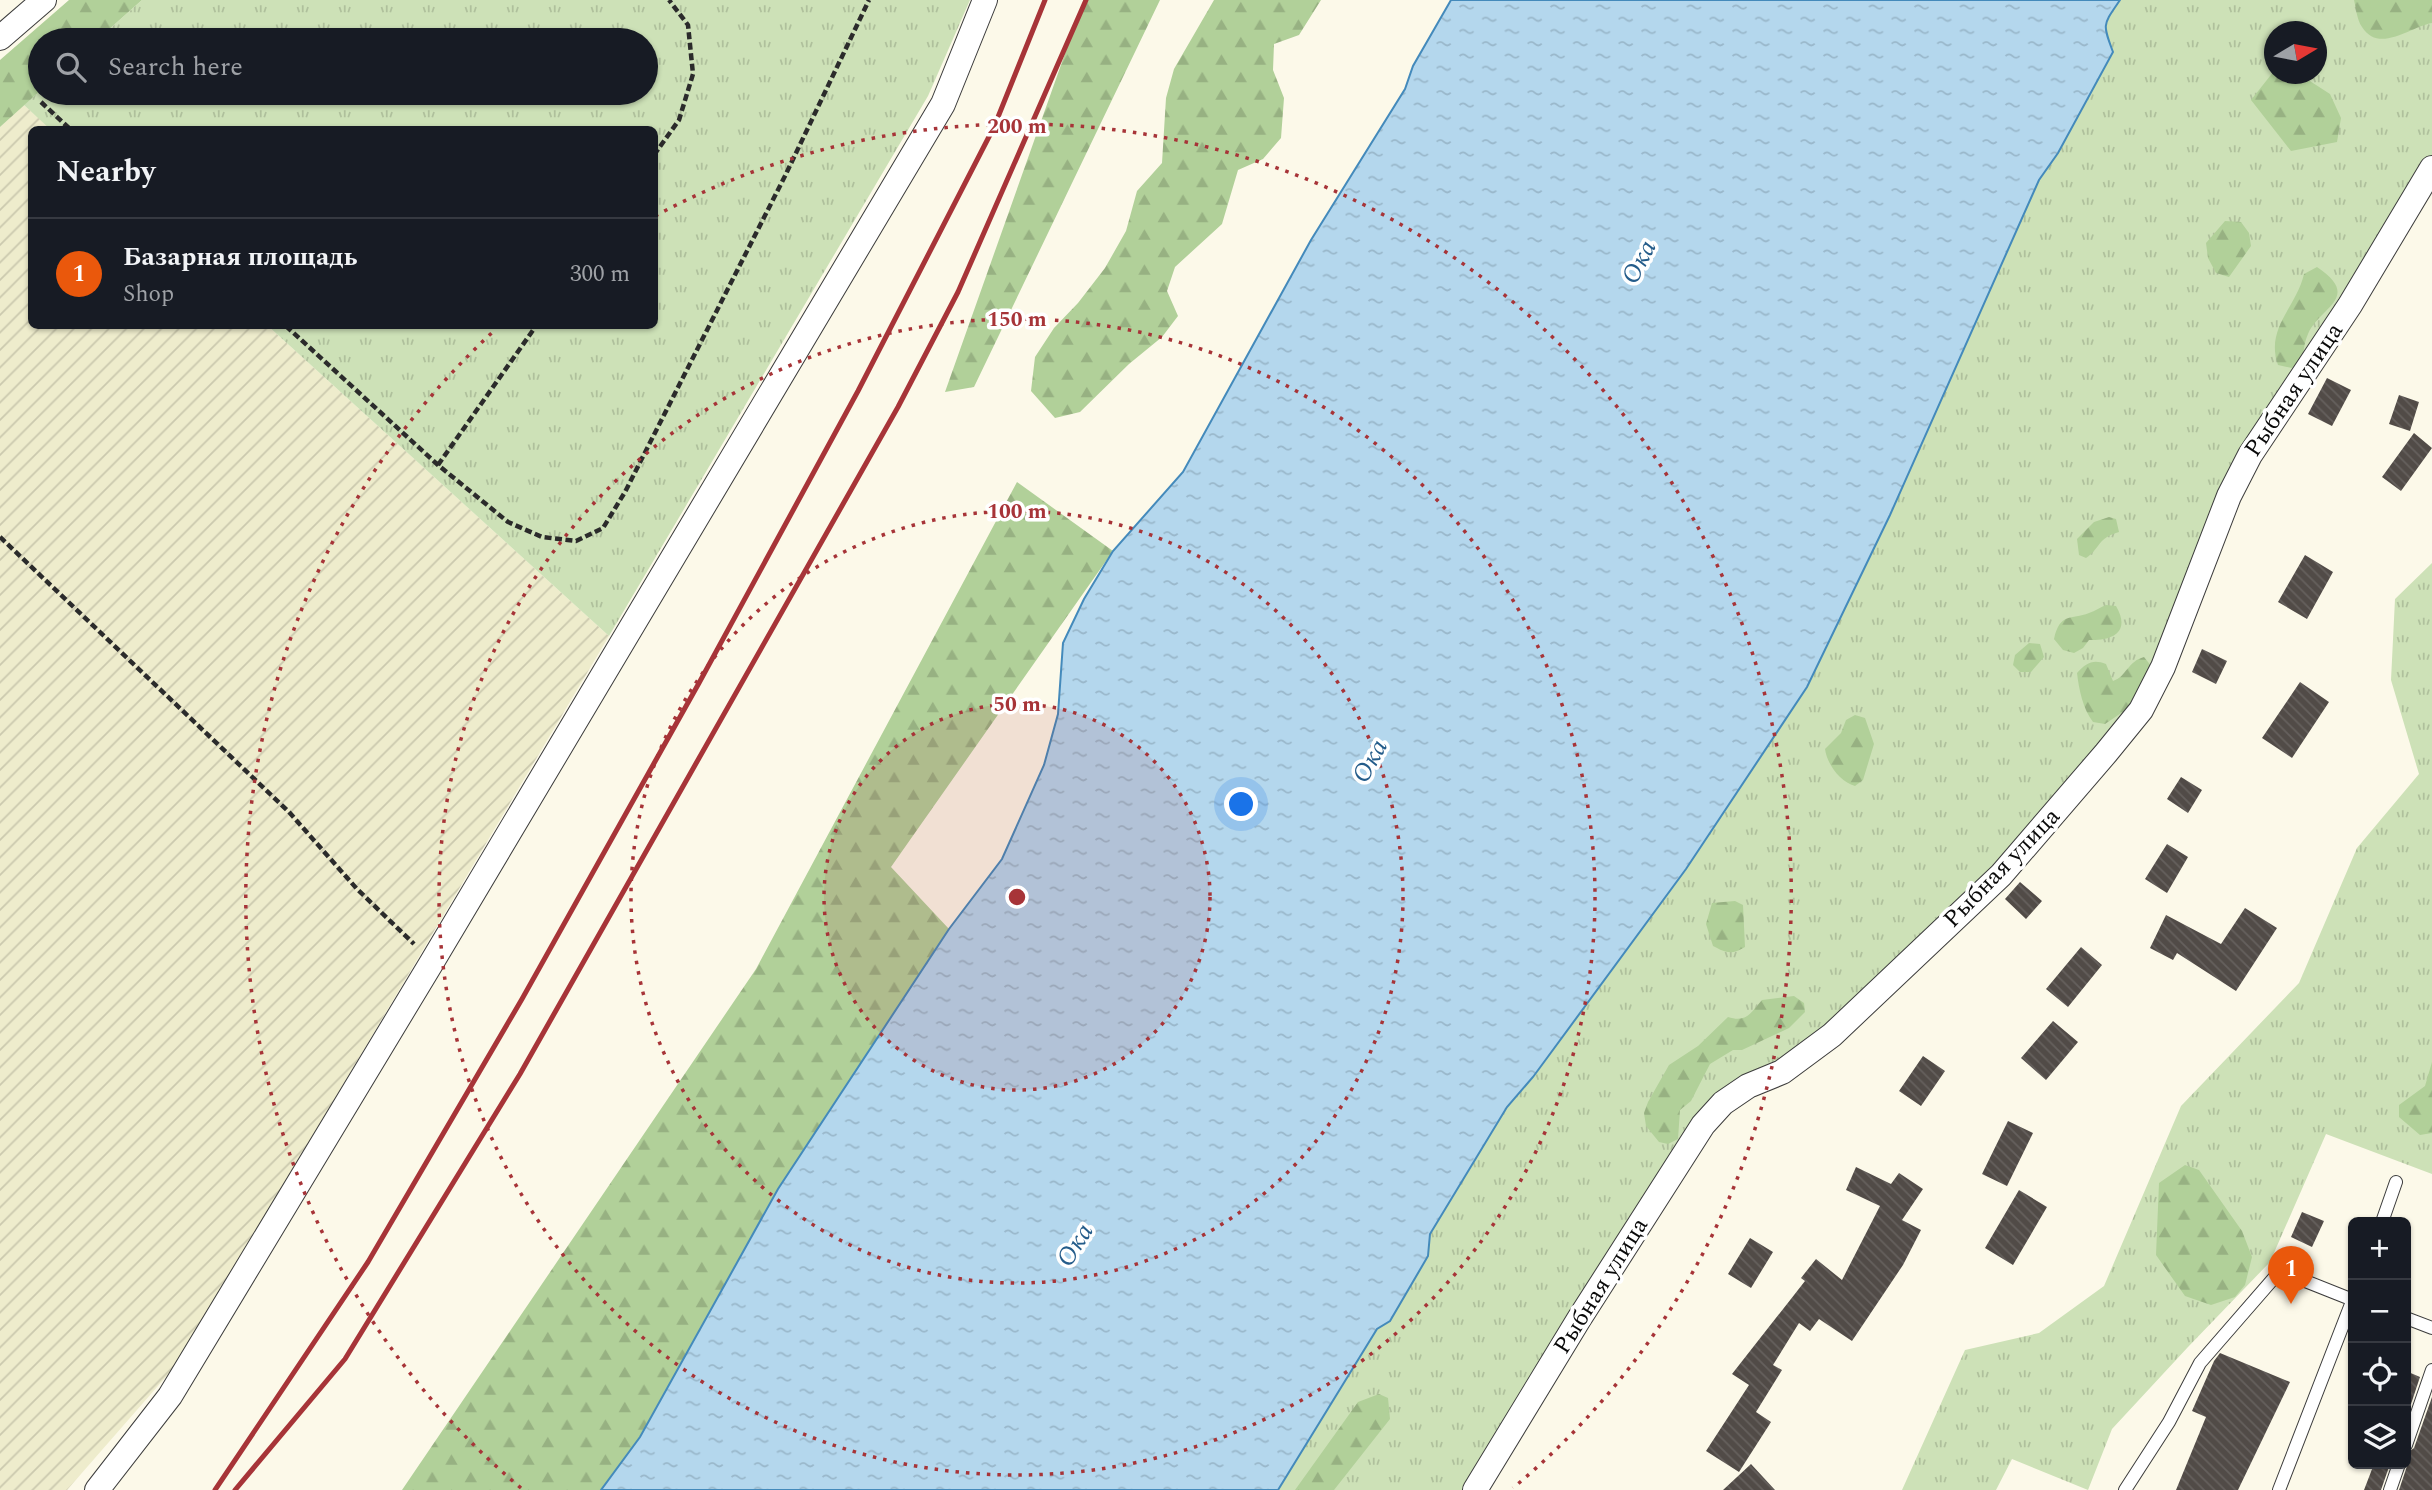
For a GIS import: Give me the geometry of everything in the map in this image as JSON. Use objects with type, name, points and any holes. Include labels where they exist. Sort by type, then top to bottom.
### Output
[{"type":"street","points":[[0,38],[44,0]]},
{"type":"street","points":[[97,1490],[170,1396],[432,962],[943,104],[985,0]]},
{"type":"street","name":"Рыбная улица","points":[[1475,1490],[1586,1308],[1703,1125],[1723,1102],[1748,1086],[1782,1072],[1832,1035],[2001,875],[2141,710],[2163,667],[2229,496],[2249,455],[2350,305],[2432,168]]},
{"type":"lane","points":[[2384,1217],[2396,1182]]},
{"type":"lane","points":[[2125,1490],[2169,1422],[2200,1363],[2280,1271],[2348,1298]]},
{"type":"lane","points":[[2279,1490],[2348,1313]]},
{"type":"lane","points":[[2411,1320],[2432,1328]]},
{"type":"lane","points":[[2411,1431],[2432,1370]]},
{"type":"lane","points":[[2390,1490],[2397,1469]]},
{"type":"path","points":[[658,149],[679,120],[693,74],[688,25],[669,0]]},
{"type":"path","points":[[289,329],[438,465],[508,522],[542,537],[576,541],[603,528],[625,492],[785,176],[869,0]]},
{"type":"path","points":[[44,105],[67,126]]},
{"type":"path","points":[[438,465],[534,329]]},
{"type":"path","points":[[0,537],[289,812],[357,889],[432,962]]},
{"type":"shaded area","points":[[24,105],[48,126],[28,126],[28,329],[271,329],[609,636],[178,1363],[67,1490],[0,1490],[0,127]]},
{"type":"green space","points":[[69,0],[142,0],[110,28],[37,28]]},
{"type":"green space","points":[[142,0],[970,0],[928,96],[609,636],[271,329],[658,329],[658,126],[47,126],[24,105],[28,102],[28,105],[658,105],[658,28],[110,28]]},
{"type":"green space","points":[[1084,0],[1160,0],[974,387],[945,392]]},
{"type":"green space","points":[[1214,0],[1321,0],[1299,35],[1274,44],[1273,70],[1284,98],[1281,138],[1263,159],[1238,170],[1222,224],[1175,267],[1167,291],[1178,316],[1162,337],[1129,364],[1080,412],[1055,418],[1031,391],[1035,357],[1054,328],[1105,268],[1126,231],[1137,191],[1162,163],[1166,98],[1174,69]]},
{"type":"green space","points":[[2120,0],[2432,0],[2432,181],[2260,452],[2171,666],[2008,882],[1710,1129],[1484,1490],[1278,1490],[1377,1329],[1390,1320],[1428,1256],[1430,1234],[1507,1107],[1533,1077],[1686,869],[1807,687],[1890,515],[2039,180],[2058,153],[2113,52],[2107,35],[2107,20]]},
{"type":"green space","points":[[2354,0],[2432,0],[2432,23],[2395,37],[2377,38],[2369,35],[2362,27]]},
{"type":"green space","points":[[28,36],[28,102],[0,127],[0,60]]},
{"type":"green space","points":[[2264,84],[2314,84],[2330,94],[2341,118],[2337,142],[2291,151],[2251,100]]},
{"type":"green space","points":[[2225,221],[2241,222],[2249,233],[2251,246],[2229,277],[2216,273],[2208,258],[2206,243]]},
{"type":"green space","points":[[2317,267],[2337,287],[2337,295],[2313,325],[2297,363],[2292,368],[2278,365],[2275,340],[2278,329],[2304,274]]},
{"type":"green space","points":[[1017,482],[1113,551],[891,867],[949,929],[778,1189],[640,1437],[601,1490],[402,1490],[756,969]]},
{"type":"green space","points":[[2109,517],[2116,519],[2119,532],[2103,540],[2086,558],[2079,555],[2077,539],[2094,522]]},
{"type":"green space","points":[[2432,563],[2432,1174],[2326,1134],[2270,1262],[2112,1429],[2088,1490],[2012,1459],[1996,1490],[1902,1490],[1965,1350],[2039,1333],[2104,1286],[2181,1106],[2299,983],[2357,848],[2419,774],[2391,680],[2395,599]]},
{"type":"green space","points":[[2106,605],[2116,606],[2120,615],[2120,628],[2117,633],[2105,639],[2089,640],[2083,648],[2074,653],[2063,650],[2054,639],[2059,625],[2067,618],[2089,613]]},
{"type":"green space","points":[[2029,643],[2040,644],[2044,657],[2031,672],[2020,672],[2013,665],[2015,655]]},
{"type":"green space","points":[[2144,657],[2152,667],[2145,697],[2105,724],[2093,722],[2082,699],[2077,673],[2090,663],[2106,664],[2113,681],[2134,662]]},
{"type":"green space","points":[[1855,715],[1865,718],[1874,744],[1863,780],[1855,786],[1844,781],[1835,772],[1825,749],[1841,733],[1846,720]]},
{"type":"green space","points":[[1735,901],[1743,905],[1745,947],[1729,952],[1713,946],[1706,924],[1712,903]]},
{"type":"green space","points":[[1794,996],[1804,1003],[1805,1012],[1789,1028],[1742,1050],[1733,1050],[1710,1064],[1691,1101],[1680,1110],[1678,1139],[1668,1144],[1659,1142],[1646,1126],[1644,1113],[1669,1065],[1698,1046],[1728,1017],[1744,1018],[1762,1000]]},
{"type":"green space","points":[[2432,1062],[2432,1133],[2420,1135],[2399,1117],[2399,1105],[2425,1086]]},
{"type":"green space","points":[[2185,1165],[2199,1170],[2242,1231],[2252,1257],[2245,1285],[2235,1297],[2211,1305],[2185,1296],[2156,1255],[2159,1183]]},
{"type":"green space","points":[[1379,1394],[1388,1398],[1390,1419],[1334,1490],[1295,1490],[1358,1402]]},
{"type":"water","name":"Ока","points":[[1451,0],[2120,0],[2106,24],[2113,52],[2058,153],[2039,180],[1890,515],[1807,687],[1686,869],[1533,1077],[1507,1107],[1430,1234],[1428,1256],[1390,1321],[1377,1329],[1278,1490],[601,1490],[640,1437],[778,1189],[949,929],[1002,859],[1044,765],[1058,714],[1063,643],[1084,599],[1113,551],[1183,472],[1311,240],[1405,89],[1413,66]]},
{"type":"building","points":[[2327,378],[2351,390],[2332,426],[2308,414]]},
{"type":"building","points":[[2399,395],[2419,402],[2410,431],[2389,424]]},
{"type":"building","points":[[2414,433],[2432,448],[2401,491],[2382,477]]},
{"type":"building","points":[[2305,555],[2333,572],[2307,619],[2278,602]]},
{"type":"building","points":[[2202,649],[2227,661],[2216,684],[2192,672]]},
{"type":"building","points":[[2300,682],[2329,702],[2292,758],[2262,738]]},
{"type":"building","points":[[2181,777],[2202,790],[2188,813],[2167,799]]},
{"type":"building","points":[[2167,844],[2188,857],[2167,893],[2145,879]]},
{"type":"building","points":[[2020,882],[2042,901],[2026,919],[2005,899]]},
{"type":"building","points":[[2245,908],[2277,928],[2236,991],[2177,953],[2173,960],[2150,948],[2166,915],[2221,944]]},
{"type":"building","points":[[2081,947],[2102,965],[2068,1007],[2046,989]]},
{"type":"building","points":[[2053,1021],[2078,1042],[2046,1080],[2021,1058]]},
{"type":"building","points":[[1923,1056],[1945,1071],[1921,1106],[1899,1091]]},
{"type":"building","points":[[2008,1121],[2033,1133],[2007,1186],[1982,1174]]},
{"type":"building","points":[[1856,1167],[1891,1184],[1899,1173],[1923,1189],[1902,1220],[1921,1230],[1903,1265],[1852,1341],[1819,1319],[1810,1331],[1799,1323],[1773,1365],[1782,1370],[1756,1412],[1771,1422],[1739,1472],[1706,1451],[1749,1385],[1732,1374],[1805,1281],[1801,1278],[1816,1259],[1842,1280],[1880,1206],[1846,1190]]},
{"type":"building","points":[[2019,1190],[2047,1207],[2013,1265],[1985,1248]]},
{"type":"building","points":[[2302,1212],[2324,1221],[2312,1247],[2291,1237]]},
{"type":"building","points":[[1750,1238],[1773,1252],[1751,1288],[1728,1274]]},
{"type":"building","points":[[2220,1353],[2290,1382],[2238,1490],[2176,1490],[2206,1417],[2192,1411]]},
{"type":"building","points":[[2411,1373],[2420,1377],[2411,1404]]},
{"type":"building","points":[[2432,1397],[2432,1490],[2399,1490],[2406,1469],[2411,1469],[2411,1450]]},
{"type":"building","points":[[1751,1464],[1775,1490],[1723,1490]]},
{"type":"building","points":[[2372,1469],[2388,1469],[2381,1490],[2364,1490]]},
{"type":"railway","points":[[215,1490],[368,1262],[522,999],[699,683],[858,391],[994,127],[1045,0]]},
{"type":"railway","points":[[235,1490],[345,1359],[520,1074],[898,407],[958,292],[1086,0]]},
{"type":"place","name":"Базарная площадь","points":[[2291,1304]]}]
